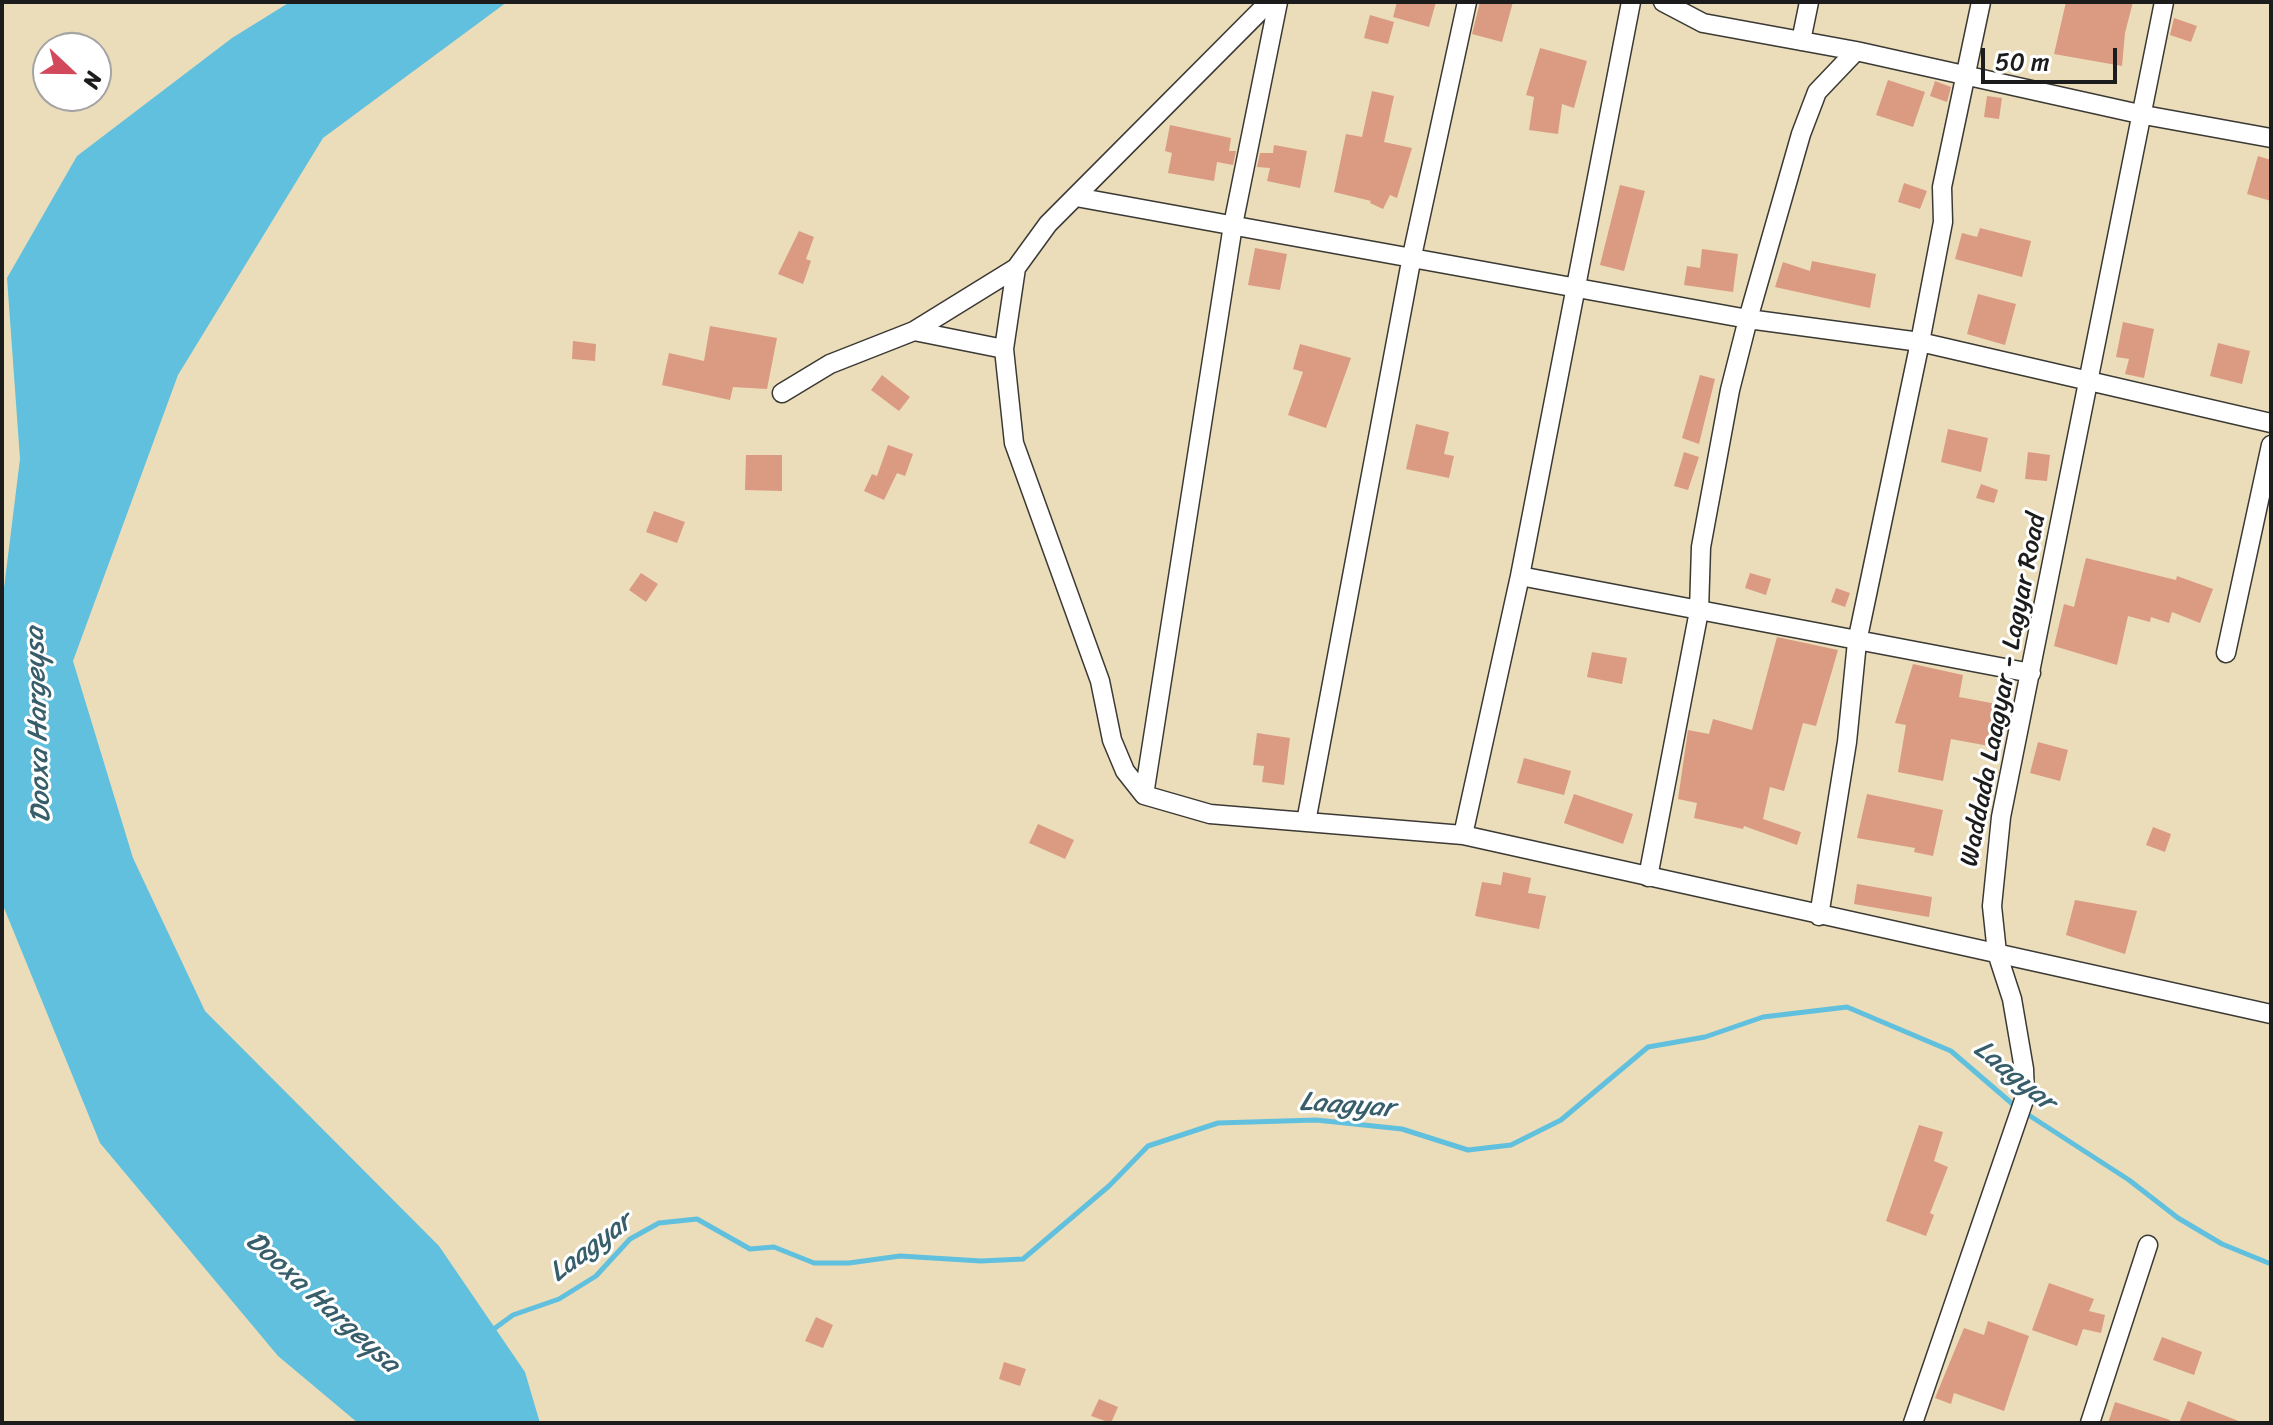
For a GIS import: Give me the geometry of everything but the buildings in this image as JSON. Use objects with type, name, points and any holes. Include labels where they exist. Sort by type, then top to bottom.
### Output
[{"type":"street","points":[[782,393],[830,364],[914,331],[1016,268],[1048,224],[1269,2]]},
{"type":"street","points":[[1144,795],[1233,225],[1278,2]]},
{"type":"street","points":[[1306,822],[1412,256],[1467,2]]},
{"type":"street","points":[[1463,835],[1520,576],[1631,2]]},
{"type":"street","points":[[1663,2],[1703,23],[1856,51],[2144,115],[2271,138]]},
{"type":"street","points":[[1801,41],[1809,2]]},
{"type":"street","points":[[1819,916],[1847,742],[1857,642],[1920,342],[1943,222],[1942,187],[1981,2]]},
{"type":"street","name":"Waddada Laagyar - Lagyar Road","points":[[1913,1423],[2025,1097],[2012,999],[1997,953],[1992,906],[2001,817],[2144,115],[2164,2]]},
{"type":"street","points":[[1648,877],[1699,611],[1701,547],[1730,390],[1801,134],[1817,92],[1856,51]]},
{"type":"street","points":[[1076,197],[1748,319],[1920,342],[2271,423]]},
{"type":"street","points":[[1016,268],[1004,349],[1014,443],[1100,681],[1112,740],[1125,771],[1144,795],[1210,814],[1463,835],[2271,1014]]},
{"type":"street","points":[[914,331],[1004,349]]},
{"type":"street","points":[[2226,653],[2271,445]]},
{"type":"street","points":[[1520,576],[2031,673]]},
{"type":"street","points":[[2090,1423],[2148,1245]]},
{"type":"water","name":"Dooxa Hargeysa","points":[[290,2],[507,2],[323,138],[178,375],[73,661],[133,858],[205,1011],[439,1246],[525,1372],[540,1423],[358,1423],[278,1356],[100,1143],[2,903],[2,604],[20,459],[7,278],[77,156],[232,38]]},
{"type":"waterway","name":"Laagyar","points":[[491,1331],[513,1315],[559,1299],[596,1276],[630,1239],[659,1223],[697,1219],[750,1249],[774,1247],[814,1263],[849,1263],[900,1256],[981,1261],[1023,1259],[1109,1186],[1148,1146],[1218,1123],[1316,1120],[1402,1129],[1468,1150],[1511,1145],[1561,1120],[1648,1047],[1705,1037],[1763,1017],[1847,1007],[1951,1051],[2016,1107]]},
{"type":"waterway","name":"Laagyar","points":[[2024,1112],[2129,1180],[2178,1218],[2222,1244],[2271,1264]]}]
